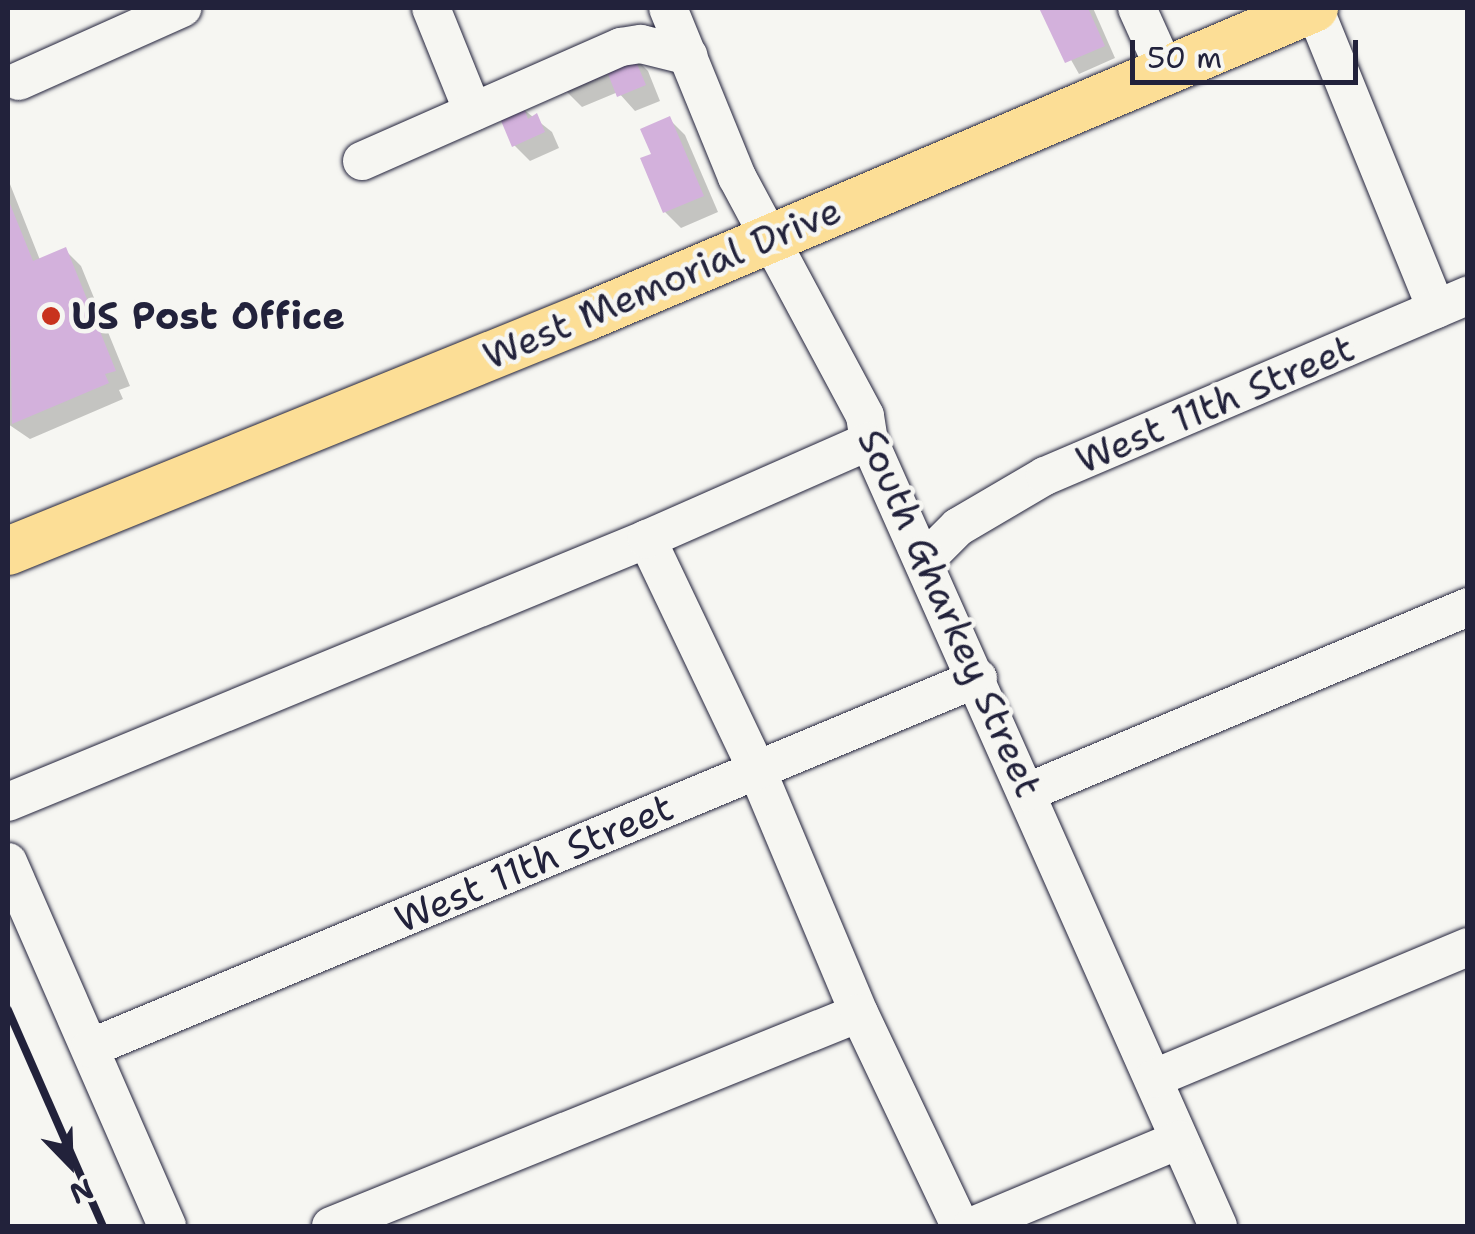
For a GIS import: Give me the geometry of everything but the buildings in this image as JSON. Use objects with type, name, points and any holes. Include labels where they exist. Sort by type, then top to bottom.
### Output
[{"type":"main road","name":"West Memorial Drive","points":[[8,551],[1165,70],[1248,20],[1314,8]]},
{"type":"street","points":[[19,81],[182,8]]},
{"type":"street","points":[[430,8],[473,112]]},
{"type":"street","name":"South Gharkey Street","points":[[668,8],[737,177],[773,236],[865,416],[869,441],[978,678],[1218,1226]]},
{"type":"street","points":[[1138,8],[1165,70]]},
{"type":"street","points":[[1314,8],[1452,303]]},
{"type":"street","points":[[362,162],[622,47],[641,44],[690,56]]},
{"type":"street","name":"West 11th Street","points":[[924,561],[958,527],[1045,476],[1452,303]]},
{"type":"street","points":[[8,802],[647,539],[869,441]]},
{"type":"street","points":[[647,539],[757,770],[859,1014],[960,1226]]},
{"type":"street","points":[[1028,792],[1468,608]]},
{"type":"street","name":"West 11th Street","points":[[90,1048],[978,678]]},
{"type":"street","points":[[8,862],[167,1226]]},
{"type":"street","points":[[1155,1078],[1468,947]]},
{"type":"street","points":[[331,1226],[859,1014]]},
{"type":"street","points":[[973,1226],[1179,1140]]},
{"type":"railway","points":[[8,1010],[103,1226]]},
{"type":"place","name":"US Post Office","points":[[51,316]]}]
